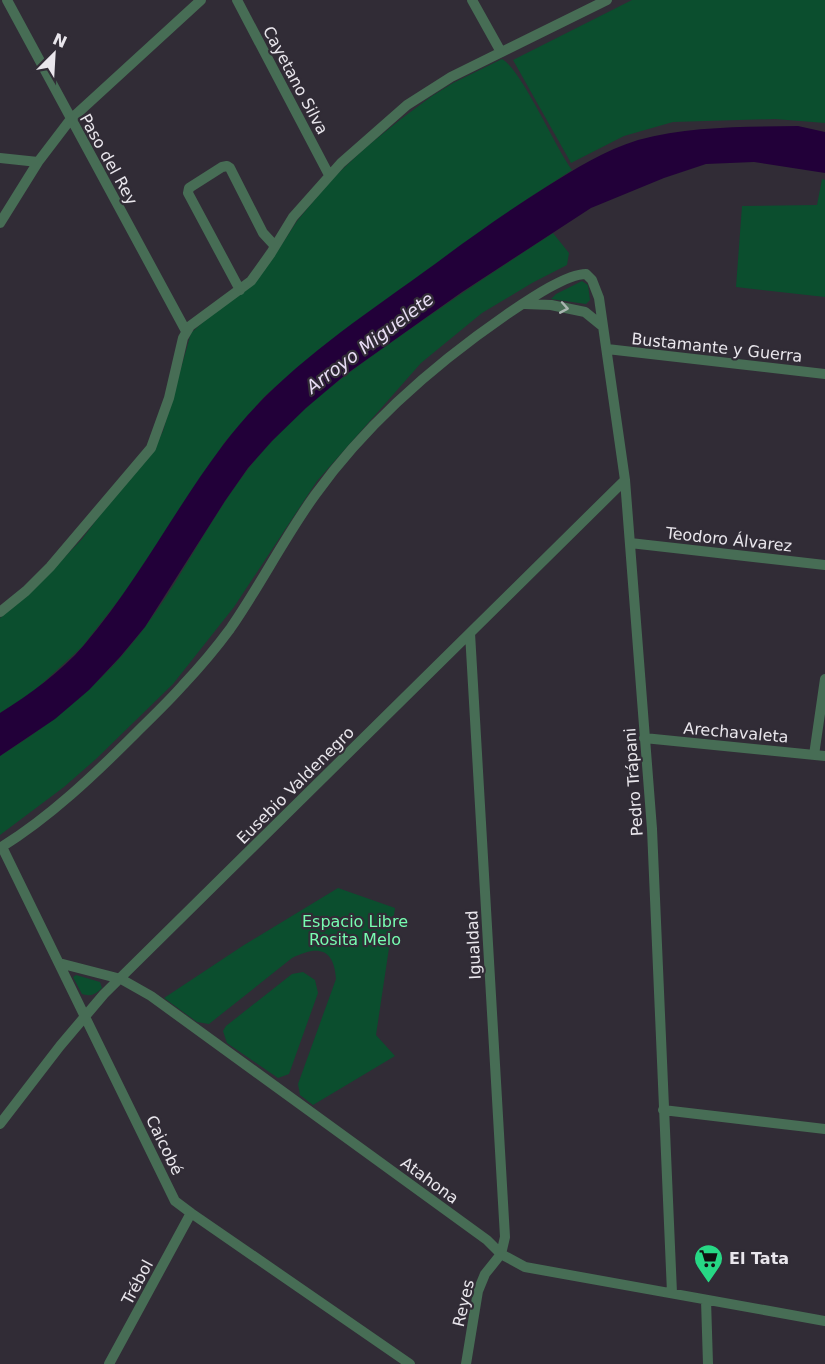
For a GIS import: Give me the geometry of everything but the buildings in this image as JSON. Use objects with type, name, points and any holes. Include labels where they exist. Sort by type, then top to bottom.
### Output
[{"type":"street","name":"Paso del Rey","points":[[7,0],[186,331]]},
{"type":"street","points":[[0,224],[38,162],[70,120],[201,0]]},
{"type":"street","name":"Cayetano Silva","points":[[237,0],[329,175]]},
{"type":"street","points":[[472,0],[501,52]]},
{"type":"street","points":[[0,612],[50,567],[151,448],[169,398],[186,331],[198,319],[240,290],[258,272],[293,217],[329,175],[388,121],[423,94],[451,77],[607,0]]},
{"type":"street","points":[[0,158],[38,162]]},
{"type":"street","points":[[240,290],[188,193],[189,188],[222,167],[230,168],[263,233],[275,246]]},
{"type":"street","name":"Pedro Trápani","points":[[521,304],[572,276],[586,274],[597,288],[601,325],[607,349],[625,480],[652,829],[672,1293]]},
{"type":"street","points":[[1,847],[72,794],[97,772],[183,685],[229,630],[316,494],[368,432],[424,377],[465,343],[521,304],[551,305],[585,312],[601,325]]},
{"type":"street","name":"Bustamante y Guerra","points":[[607,349],[825,374]]},
{"type":"street","name":"Eusebio Valdenegro","points":[[0,1124],[60,1046],[105,994],[625,480]]},
{"type":"street","name":"Teodoro Álvarez","points":[[630,543],[825,565]]},
{"type":"street","name":"Igualdad","points":[[470,633],[505,1237],[501,1254]]},
{"type":"street","points":[[820,755],[825,679]]},
{"type":"street","name":"Arechavaleta","points":[[645,738],[820,755]]},
{"type":"street","name":"Caicobé","points":[[1,847],[175,1201],[410,1364]]},
{"type":"street","name":"Atahona","points":[[59,963],[121,979],[151,996],[487,1240],[501,1254],[525,1267],[825,1321]]},
{"type":"street","points":[[663,1110],[825,1129]]},
{"type":"street","name":"Trébol","points":[[109,1364],[191,1214]]},
{"type":"street","name":"Reyes","points":[[466,1364],[477,1291],[485,1274],[501,1254]]},
{"type":"street","points":[[706,1300],[708,1364]]},
{"type":"green space","points":[[632,0],[825,0],[825,123],[775,119],[673,122],[624,136],[571,163],[513,60]]},
{"type":"green space","points":[[502,59],[519,77],[572,170],[377,306],[316,352],[265,396],[225,442],[125,592],[82,647],[33,692],[0,713],[0,618],[31,592],[82,539],[128,478],[154,449],[163,431],[191,333],[271,261],[297,221],[331,180],[365,148],[432,96]]},
{"type":"green space","points":[[822,179],[825,180],[825,297],[736,287],[742,206],[817,205]]},
{"type":"green space","points":[[553,233],[569,253],[567,265],[482,313],[421,363],[317,481],[234,607],[173,684],[64,787],[0,835],[0,756],[60,714],[114,665],[161,604],[237,484],[273,440],[302,411],[349,373],[437,310]]},
{"type":"green space","points":[[582,281],[588,285],[590,300],[586,304],[551,299],[556,294]]},
{"type":"green space","name":"Espacio Libre Rosita Melo","points":[[338,888],[395,908],[376,1035],[395,1056],[313,1105],[300,1095],[298,1084],[336,979],[335,969],[328,955],[323,952],[310,951],[292,958],[209,1024],[197,1022],[164,998],[244,945]]},
{"type":"green space","points":[[303,972],[315,980],[318,993],[289,1074],[278,1078],[227,1043],[223,1031],[226,1026],[292,974]]},
{"type":"green space","points":[[76,975],[100,982],[102,988],[93,994],[82,994],[73,977]]},
{"type":"water","name":"Arroyo Miguelete","points":[[798,126],[825,132],[825,173],[754,162],[706,164],[664,178],[591,208],[462,292],[345,375],[306,408],[248,468],[145,627],[120,657],[89,690],[55,719],[0,756],[0,713],[45,682],[84,645],[121,597],[223,445],[269,393],[322,347],[476,234],[532,196],[568,173],[614,149],[638,140],[677,132],[718,128]]},
{"type":"place","name":"El Tata","points":[[708,1284]]}]
